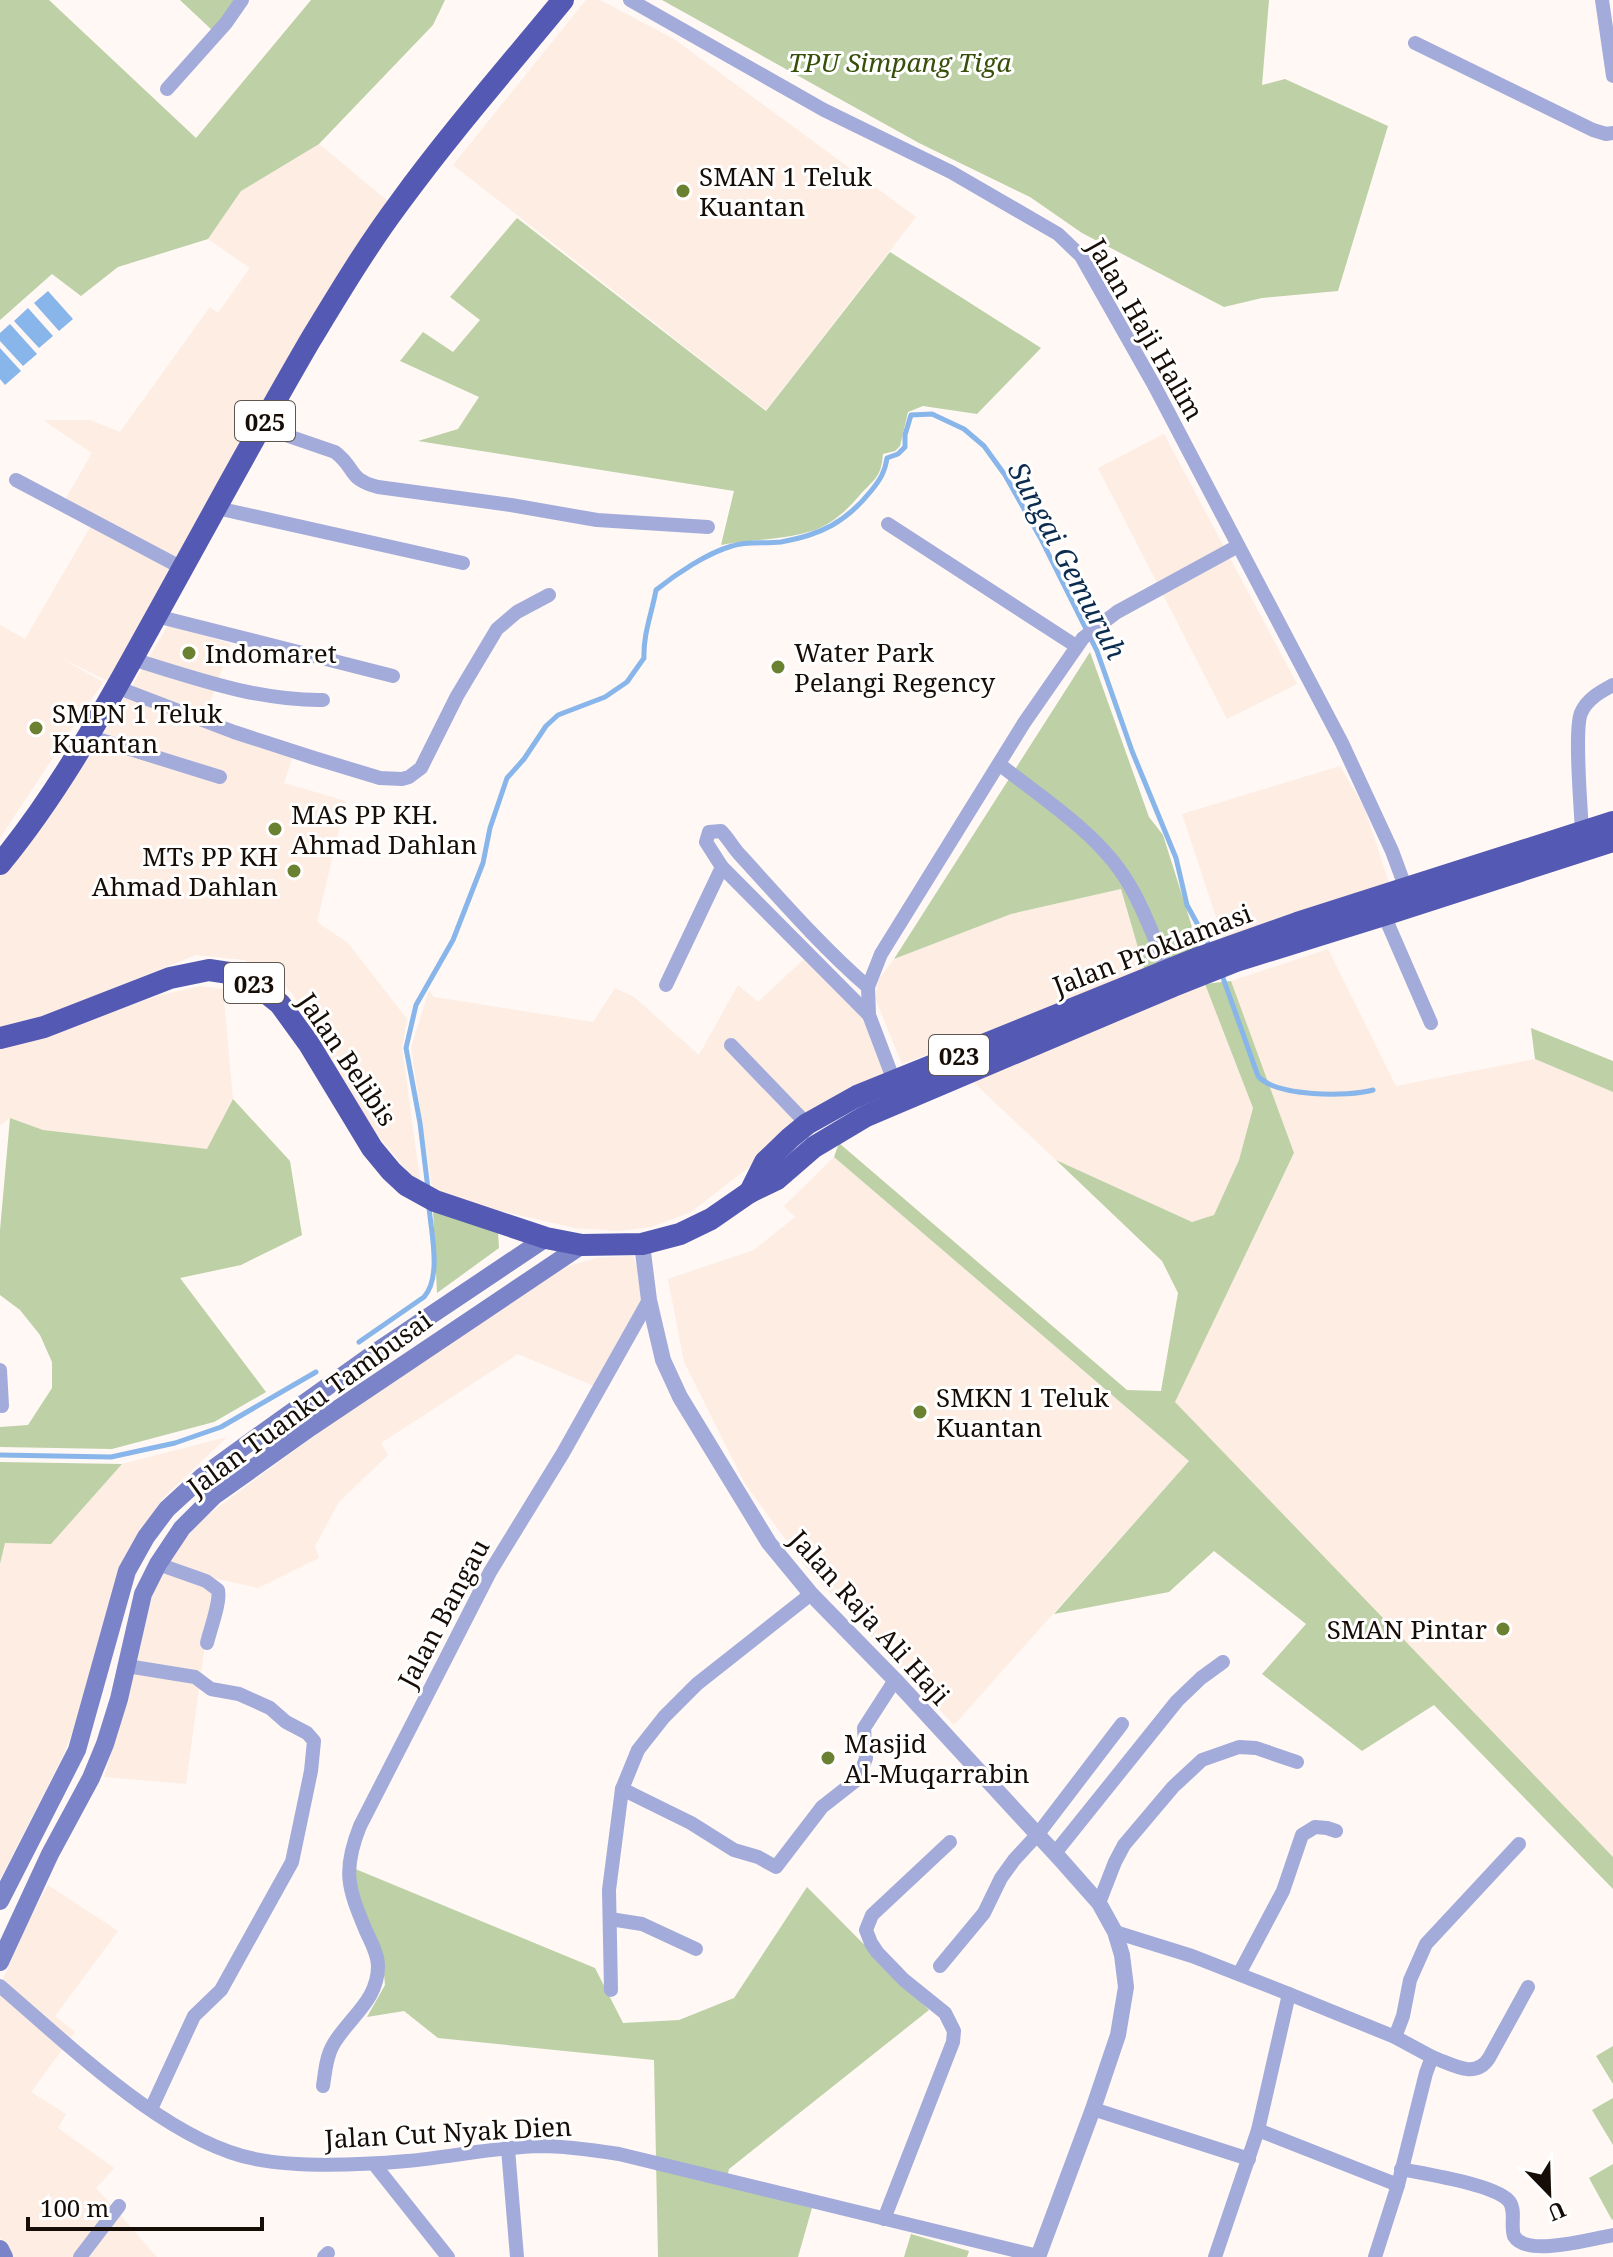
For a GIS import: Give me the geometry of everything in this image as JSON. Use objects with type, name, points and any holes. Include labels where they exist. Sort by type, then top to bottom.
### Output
[{"type":"highway","name":"025","points":[[0,864],[32,825],[88,736],[347,280],[399,203],[563,0]]},
{"type":"highway","name":"Jalan Proklamasi","points":[[750,1192],[765,1162],[807,1124],[861,1106],[1201,966],[1406,889],[1613,822]]},
{"type":"highway","name":"Jalan Proklamasi","points":[[1300,931],[1384,915],[1613,841]]},
{"type":"highway","name":"Jalan Belibis","points":[[0,1038],[44,1027],[170,978],[209,970],[229,973],[254,983],[280,1004],[309,1044],[372,1148],[406,1185],[427,1196],[546,1238]]},
{"type":"highway","name":"Jalan Proklamasi","points":[[546,1238],[582,1245],[642,1244],[680,1234],[777,1179],[894,1081],[1170,979]]},
{"type":"main road","name":"Jalan Tuanku Tambusai","points":[[0,1901],[77,1750],[127,1571],[146,1537],[167,1509],[203,1476],[275,1424],[546,1238]]},
{"type":"main road","name":"Jalan Tuanku Tambusai","points":[[0,1962],[50,1854],[91,1778],[105,1744],[143,1594],[182,1528],[214,1496],[324,1418],[582,1245]]},
{"type":"main road","points":[[28,1842],[50,1854]]},
{"type":"main road","points":[[0,2249],[4,2257]]},
{"type":"street","points":[[167,89],[226,23],[242,0]]},
{"type":"street","name":"Jalan Haji Halim","points":[[630,0],[824,110],[951,172],[1058,234],[1081,256],[1154,385],[1342,743],[1392,851],[1406,889]]},
{"type":"street","points":[[1602,0],[1613,76]]},
{"type":"street","points":[[1415,43],[1593,130],[1613,133]]},
{"type":"street","points":[[262,427],[335,452],[344,459],[357,479],[378,487],[597,520],[708,527]]},
{"type":"street","points":[[16,480],[184,569]]},
{"type":"street","points":[[217,508],[463,563]]},
{"type":"street","points":[[888,524],[1080,642]]},
{"type":"street","points":[[894,1081],[869,1015],[868,987],[881,954],[1024,723],[1080,642],[1097,626],[1238,546]]},
{"type":"street","points":[[116,687],[234,732],[314,758],[380,778],[402,779],[421,768],[457,696],[497,629],[517,612],[549,595]]},
{"type":"street","points":[[156,616],[393,676]]},
{"type":"street","points":[[132,659],[270,698],[323,700]]},
{"type":"street","points":[[1582,832],[1580,715],[1591,698],[1613,685]]},
{"type":"street","points":[[88,736],[220,777]]},
{"type":"street","points":[[999,764],[1089,836],[1108,856],[1127,880],[1170,979]]},
{"type":"street","points":[[868,987],[764,881],[721,831],[707,835],[706,842],[722,867],[869,1015]]},
{"type":"street","points":[[666,985],[722,867]]},
{"type":"street","points":[[1384,915],[1431,1023]]},
{"type":"street","points":[[731,1045],[807,1124]]},
{"type":"street","name":"Jalan Raja Ali Haji","points":[[642,1244],[649,1300],[663,1360],[680,1397],[769,1543],[811,1594],[1055,1853],[1099,1903],[1115,1932],[1126,1987],[1118,2035],[1038,2257]]},
{"type":"street","name":"Jalan Bangau","points":[[323,2086],[333,2045],[374,1992],[378,1965],[349,1886],[351,1850],[360,1826],[490,1572],[563,1453],[649,1300]]},
{"type":"street","points":[[0,1370],[2,1406]]},
{"type":"street","points":[[158,1564],[206,1581],[218,1590],[220,1598],[207,1643]]},
{"type":"street","points":[[611,1990],[609,1890],[622,1789],[638,1750],[664,1717],[697,1684],[811,1594]]},
{"type":"street","points":[[1055,1853],[1177,1701],[1223,1662]]},
{"type":"street","points":[[127,1666],[195,1677],[211,1689],[239,1694],[270,1708],[314,1741],[311,1771],[292,1862],[221,1990],[194,2016],[151,2109]]},
{"type":"street","points":[[622,1789],[691,1823],[734,1850],[758,1857],[776,1867],[822,1807],[859,1778],[866,1758],[864,1728],[895,1680]]},
{"type":"street","points":[[940,1966],[984,1913],[1001,1878],[1122,1724]]},
{"type":"street","points":[[1099,1903],[1124,1845],[1173,1787],[1202,1760],[1239,1747],[1256,1748],[1297,1762]]},
{"type":"street","points":[[1239,1974],[1283,1891],[1302,1835],[1315,1827],[1336,1831]]},
{"type":"street","points":[[884,2219],[953,2042],[954,2031],[945,2013],[904,1980],[877,1952],[867,1935],[867,1924],[872,1915],[950,1842]]},
{"type":"street","points":[[1395,2037],[1413,1972],[1426,1944],[1519,1844]]},
{"type":"street","points":[[610,1919],[642,1924],[696,1949]]},
{"type":"street","points":[[1115,1932],[1239,1974],[1395,2037],[1432,2057],[1470,2070],[1481,2068],[1489,2058],[1528,1987]]},
{"type":"street","name":"Jalan Cut Nyak Dien","points":[[0,1986],[107,2078],[151,2109],[220,2148],[254,2159],[290,2163],[374,2164],[540,2146],[586,2149],[619,2154],[1038,2257]]},
{"type":"street","points":[[1215,2257],[1258,2130],[1289,1994]]},
{"type":"street","points":[[1375,2257],[1432,2057]]},
{"type":"street","points":[[1093,2109],[1249,2159]]},
{"type":"street","points":[[1258,2130],[1398,2185]]},
{"type":"street","points":[[508,2149],[517,2257]]},
{"type":"street","points":[[374,2164],[448,2257]]},
{"type":"street","points":[[1401,2169],[1469,2184],[1507,2199],[1512,2208],[1512,2228],[1516,2241],[1528,2252],[1548,2255],[1613,2235]]},
{"type":"street","points":[[80,2257],[119,2206]]},
{"type":"shaded area","name":"SMAN 1 Teluk Kuantan","points":[[586,0],[600,0],[674,39],[916,217],[766,410],[453,165]]},
{"type":"shaded area","points":[[319,144],[389,202],[110,682],[59,657],[103,682],[0,838],[0,625],[25,639],[95,519],[65,500],[92,453],[43,420],[90,420],[120,432],[210,307],[218,313],[250,268],[208,239],[241,191]]},
{"type":"shaded area","points":[[1164,434],[1297,684],[1227,719],[1098,468]]},
{"type":"shaded area","points":[[169,624],[231,644],[203,722],[294,753],[284,783],[346,801],[317,922],[348,943],[407,1019],[402,1048],[421,1187],[368,1124],[292,993],[271,974],[244,960],[196,955],[24,1024],[0,1027],[0,877],[95,748]]},
{"type":"shaded area","points":[[1340,766],[1364,807],[1390,886],[1223,938],[1182,814]]},
{"type":"shaded area","points":[[1121,889],[1145,972],[902,1064],[875,998],[878,980],[894,959],[1011,914]]},
{"type":"shaded area","name":"SMAN Pintar","points":[[1328,949],[1396,1086],[1535,1059],[1613,1092],[1613,1857],[1174,1402],[1294,1154],[1231,981]]},
{"type":"shaded area","points":[[804,959],[862,1017],[884,1072],[815,1110],[691,1212],[651,1227],[619,1231],[575,1228],[475,1205],[432,1188],[411,1048],[429,990],[434,997],[593,1022],[615,988],[634,997],[699,1055],[738,985],[758,1002]]},
{"type":"shaded area","points":[[1205,984],[1253,1108],[1239,1160],[1214,1215],[1192,1222],[1056,1160],[972,1081]]},
{"type":"shaded area","points":[[200,986],[223,989],[233,1099],[208,1150],[43,1130],[10,1118],[0,1125],[0,1045],[23,1041],[158,996]]},
{"type":"shaded area","name":"SMKN 1 Teluk Kuantan","points":[[834,1157],[1189,1461],[954,1725],[806,1567],[745,1484],[684,1362],[668,1279],[754,1250],[795,1217],[784,1206]]},
{"type":"shaded area","points":[[633,1256],[642,1284],[641,1300],[596,1387],[518,1354],[381,1443],[388,1455],[339,1502],[315,1546],[319,1558],[258,1588],[214,1578],[186,1784],[104,1777],[129,1694],[154,1589],[169,1559],[201,1520],[342,1415],[551,1271],[597,1258]]},
{"type":"shaded area","points":[[227,1437],[163,1498],[124,1557],[79,1716],[61,1760],[0,1879],[0,1564],[5,1543],[51,1544],[122,1464]]},
{"type":"shaded area","points":[[48,1885],[118,1931],[55,2016],[75,2032],[31,2092],[66,2114],[58,2128],[114,2168],[96,2188],[157,2257],[10,2257],[0,2237],[0,1986]]},
{"type":"green space","points":[[0,0],[49,0],[196,138],[311,0],[445,0],[433,25],[319,144],[241,191],[208,239],[118,267],[81,296],[52,274],[0,320]]},
{"type":"green space","points":[[180,0],[235,0],[213,31]]},
{"type":"green space","name":"TPU Simpang Tiga","points":[[662,0],[1269,0],[1262,85],[1285,79],[1388,126],[1338,291],[1262,298],[1224,307],[1082,233],[1030,197],[919,143]]},
{"type":"green space","points":[[517,218],[766,411],[890,252],[1041,348],[977,414],[923,406],[908,412],[900,446],[883,454],[876,477],[846,510],[826,525],[797,535],[721,545],[734,491],[418,441],[458,429],[479,397],[400,361],[423,332],[453,352],[480,320],[450,297]]},
{"type":"green space","points":[[1090,652],[1149,817],[1163,835],[1199,949],[1145,972],[1121,889],[1011,914],[894,959]]},
{"type":"green space","points":[[1231,981],[1294,1153],[1175,1402],[1613,1857],[1613,1889],[1434,1705],[1362,1751],[1262,1674],[1306,1624],[1214,1551],[1169,1592],[1054,1614],[1189,1461],[834,1157],[839,1143],[1127,1390],[1161,1391],[1178,1293],[1162,1261],[1056,1160],[1192,1222],[1214,1215],[1239,1160],[1253,1108],[1205,984]]},
{"type":"green space","points":[[1531,1028],[1613,1061],[1613,1092],[1535,1059]]},
{"type":"green space","points":[[233,1099],[290,1161],[302,1235],[241,1265],[180,1278],[266,1392],[214,1422],[112,1449],[0,1447],[0,1427],[28,1425],[52,1388],[52,1362],[40,1335],[20,1310],[0,1295],[0,1230],[10,1118],[43,1130],[207,1149]]},
{"type":"green space","points":[[433,1210],[498,1232],[499,1248],[437,1293]]},
{"type":"green space","points":[[0,1462],[122,1464],[51,1544],[5,1543],[0,1564]]},
{"type":"green space","points":[[353,1868],[595,1968],[623,2023],[679,2020],[734,1998],[807,1887],[929,2010],[729,2169],[725,2185],[812,2208],[798,2257],[658,2257],[654,2060],[438,2038],[404,2011],[367,2017],[385,1985],[383,1963],[354,1892]]},
{"type":"green space","points":[[1613,2046],[1613,2084],[1596,2056]]},
{"type":"green space","points":[[1613,2098],[1613,2145],[1592,2110]]},
{"type":"green space","points":[[1613,2164],[1613,2219],[1612,2220],[1589,2178]]},
{"type":"green space","points":[[911,2234],[969,2251],[967,2257],[904,2257]]},
{"type":"water","points":[[48,291],[73,319],[59,331],[34,303]]},
{"type":"water","points":[[28,308],[53,336],[39,348],[14,321]]},
{"type":"water","points":[[10,324],[37,354],[23,366],[0,341],[0,333]]},
{"type":"water","points":[[0,348],[21,371],[5,385],[0,379]]},
{"type":"waterway","name":"Sungai Gemuruh","points":[[428,1189],[406,1048],[416,1005],[453,940],[483,863],[490,828],[507,778],[546,726],[558,715],[605,697],[627,682],[644,658],[646,632],[656,590],[722,549],[795,539],[832,526],[862,502],[877,483],[887,458],[905,447],[911,415],[932,414],[964,429],[984,446],[1005,475],[1041,539],[1097,651],[1132,751],[1176,858],[1187,905],[1210,947]]},
{"type":"waterway","name":"Sungai Gemuruh","points":[[1222,975],[1258,1076],[1267,1083],[1313,1094],[1373,1090]]},
{"type":"waterway","name":"Sungai Gemuruh","points":[[359,1342],[424,1297],[429,1288],[434,1266],[429,1207]]},
{"type":"waterway","name":"Sungai Gemuruh","points":[[0,1455],[111,1457],[175,1443],[221,1427],[316,1372]]},
{"type":"place","name":"SMAN 1 Teluk Kuantan","points":[[683,191]]},
{"type":"place","name":"Indomaret","points":[[189,653]]},
{"type":"place","name":"Water Park Pelangi Regency","points":[[778,667]]},
{"type":"place","name":"SMPN 1 Teluk Kuantan","points":[[36,728]]},
{"type":"place","name":"MAS PP KH. Ahmad Dahlan","points":[[275,829]]},
{"type":"place","name":"MTs PP KH Ahmad Dahlan","points":[[294,871]]},
{"type":"place","name":"SMKN 1 Teluk Kuantan","points":[[920,1412]]},
{"type":"place","name":"SMAN Pintar","points":[[1503,1629]]},
{"type":"place","name":"Masjid Al-Muqarrabin","points":[[828,1758]]}]
